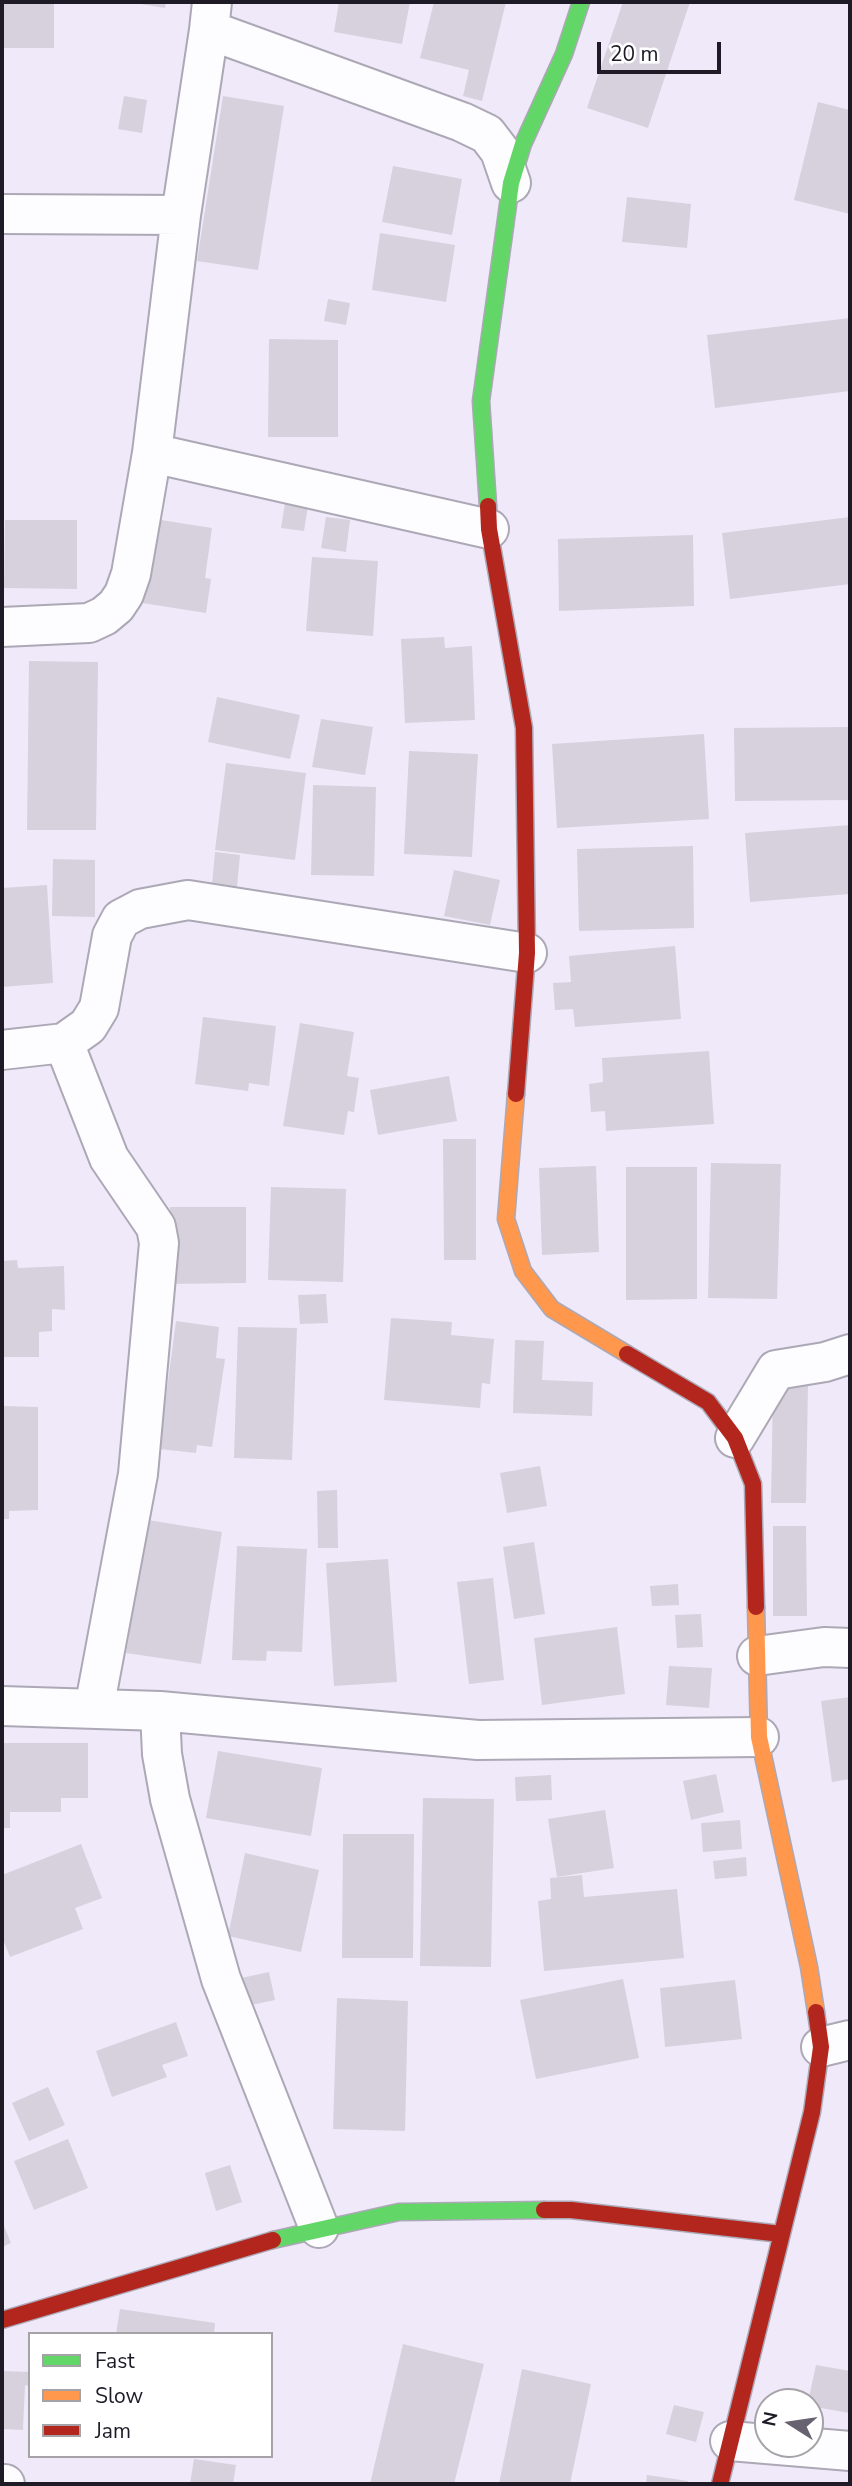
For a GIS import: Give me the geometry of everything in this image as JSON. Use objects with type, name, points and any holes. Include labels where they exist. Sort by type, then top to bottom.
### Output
[{"type":"street","points":[[581,2],[564,54],[523,145],[511,183],[481,401],[489,529],[524,728],[527,953],[506,1219],[523,1272],[552,1309],[708,1402],[735,1438],[753,1484],[760,1737],[809,1967],[835,2044],[812,2112],[720,2484]]},
{"type":"street","points":[[2,627],[89,623],[104,616],[116,606],[124,594],[131,573],[152,453],[181,215],[211,16],[487,134],[500,151],[511,183]]},
{"type":"street","points":[[2,214],[181,215]]},
{"type":"street","points":[[152,453],[489,529]]},
{"type":"street","points":[[2,1050],[64,1043],[88,1026],[99,1008],[111,936],[121,919],[140,909],[188,900],[527,953]]},
{"type":"street","points":[[64,1043],[109,1158],[156,1227],[159,1243],[138,1474],[94,1709]]},
{"type":"street","points":[[735,1438],[776,1370],[825,1362],[850,1354]]},
{"type":"street","points":[[757,1656],[824,1647],[850,1648]]},
{"type":"street","points":[[2,1706],[160,1711],[478,1740],[760,1737]]},
{"type":"street","points":[[160,1711],[162,1754],[170,1799],[221,1979],[319,2228]]},
{"type":"street","points":[[2,2320],[236,2249],[319,2228],[399,2213],[571,2210],[782,2234]]},
{"type":"street","points":[[730,2441],[850,2451]]},
{"type":"building","points":[[2,2],[54,2],[54,48],[2,48]]},
{"type":"building","points":[[129,2],[166,2],[165,8]]},
{"type":"building","points":[[339,2],[410,2],[402,44],[334,32]]},
{"type":"building","points":[[434,2],[506,2],[482,101],[463,96],[469,70],[420,58]]},
{"type":"building","points":[[623,2],[690,2],[648,128],[587,108]]},
{"type":"building","points":[[124,96],[147,100],[142,133],[118,129]]},
{"type":"building","points":[[223,96],[284,106],[258,270],[197,261]]},
{"type":"building","points":[[818,102],[850,110],[850,214],[794,200]]},
{"type":"building","points":[[393,166],[462,179],[452,235],[382,222]]},
{"type":"building","points":[[627,197],[691,204],[687,248],[622,242]]},
{"type":"building","points":[[380,233],[455,245],[446,302],[372,290]]},
{"type":"building","points":[[328,299],[350,303],[346,325],[324,321]]},
{"type":"building","points":[[850,318],[850,391],[715,408],[707,335]]},
{"type":"building","points":[[269,339],[338,340],[338,437],[268,437]]},
{"type":"building","points":[[285,503],[308,506],[304,531],[281,528]]},
{"type":"building","points":[[326,517],[350,520],[346,552],[321,548]]},
{"type":"building","points":[[850,517],[850,584],[730,599],[722,533]]},
{"type":"building","points":[[148,518],[212,528],[205,578],[211,579],[206,613],[136,602]]},
{"type":"building","points":[[5,520],[77,520],[77,589],[4,588]]},
{"type":"building","points":[[693,535],[694,606],[559,611],[558,539]]},
{"type":"building","points":[[312,557],[378,561],[373,636],[306,631]]},
{"type":"building","points":[[444,637],[445,648],[472,646],[475,720],[405,723],[401,639]]},
{"type":"building","points":[[29,661],[98,662],[96,830],[27,830]]},
{"type":"building","points":[[217,697],[300,715],[290,759],[208,742]]},
{"type":"building","points":[[321,719],[373,727],[365,775],[312,767]]},
{"type":"building","points":[[850,727],[850,800],[735,801],[734,728]]},
{"type":"building","points":[[704,734],[709,819],[557,828],[552,744]]},
{"type":"building","points":[[409,751],[478,754],[472,857],[404,854]]},
{"type":"building","points":[[226,763],[306,773],[295,860],[215,850]]},
{"type":"building","points":[[313,785],[376,787],[374,876],[311,875]]},
{"type":"building","points":[[850,825],[850,894],[750,902],[745,833]]},
{"type":"building","points":[[693,846],[694,928],[579,931],[577,849]]},
{"type":"building","points":[[215,852],[240,855],[237,887],[212,885]]},
{"type":"building","points":[[53,859],[95,860],[95,917],[52,916]]},
{"type":"building","points":[[454,870],[500,880],[490,925],[444,916]]},
{"type":"building","points":[[47,885],[53,983],[2,987],[2,888]]},
{"type":"building","points":[[675,946],[681,1019],[575,1027],[573,1009],[555,1010],[553,983],[571,982],[569,956]]},
{"type":"building","points":[[203,1017],[276,1026],[269,1086],[249,1083],[248,1091],[195,1084]]},
{"type":"building","points":[[300,1023],[354,1032],[347,1076],[359,1078],[354,1112],[348,1111],[344,1135],[283,1126]]},
{"type":"building","points":[[709,1051],[714,1124],[606,1131],[605,1111],[591,1112],[589,1084],[603,1082],[602,1058]]},
{"type":"building","points":[[449,1076],[457,1121],[378,1135],[370,1090]]},
{"type":"building","points":[[443,1139],[476,1139],[476,1260],[444,1260]]},
{"type":"building","points":[[711,1163],[781,1164],[777,1299],[708,1298]]},
{"type":"building","points":[[596,1166],[599,1252],[542,1255],[539,1168]]},
{"type":"building","points":[[626,1167],[697,1167],[697,1299],[626,1300]]},
{"type":"building","points":[[271,1187],[346,1189],[343,1282],[268,1280]]},
{"type":"building","points":[[170,1207],[246,1207],[246,1283],[170,1284]]},
{"type":"building","points":[[17,1260],[18,1268],[64,1266],[65,1310],[52,1309],[52,1331],[39,1332],[39,1357],[2,1357],[2,1261]]},
{"type":"building","points":[[326,1294],[328,1323],[300,1324],[298,1295]]},
{"type":"building","points":[[391,1318],[452,1322],[451,1335],[494,1339],[490,1384],[482,1383],[480,1408],[384,1400]]},
{"type":"building","points":[[176,1321],[219,1327],[216,1358],[225,1359],[212,1447],[197,1445],[196,1453],[159,1449]]},
{"type":"building","points":[[238,1327],[297,1328],[292,1460],[234,1458]]},
{"type":"building","points":[[515,1340],[544,1341],[542,1380],[593,1382],[592,1416],[513,1413]]},
{"type":"building","points":[[773,1384],[808,1385],[806,1503],[771,1503]]},
{"type":"building","points":[[2,1406],[38,1407],[38,1510],[9,1511],[9,1519],[2,1519]]},
{"type":"building","points":[[540,1466],[547,1506],[507,1513],[500,1473]]},
{"type":"building","points":[[337,1490],[338,1548],[318,1548],[317,1491]]},
{"type":"building","points":[[148,1520],[222,1532],[201,1664],[126,1653]]},
{"type":"building","points":[[773,1526],[806,1526],[807,1616],[773,1616]]},
{"type":"building","points":[[534,1542],[545,1614],[514,1619],[503,1547]]},
{"type":"building","points":[[237,1546],[307,1549],[302,1652],[267,1651],[266,1661],[232,1660]]},
{"type":"building","points":[[388,1559],[397,1682],[334,1686],[326,1563]]},
{"type":"building","points":[[493,1578],[504,1680],[469,1684],[457,1582]]},
{"type":"building","points":[[678,1584],[679,1605],[652,1606],[650,1586]]},
{"type":"building","points":[[701,1614],[703,1647],[677,1648],[675,1615]]},
{"type":"building","points":[[617,1627],[625,1694],[542,1705],[534,1638]]},
{"type":"building","points":[[669,1666],[712,1668],[709,1708],[666,1705]]},
{"type":"building","points":[[850,1697],[850,1779],[832,1782],[821,1701]]},
{"type":"building","points":[[2,1743],[88,1743],[88,1798],[61,1798],[61,1812],[10,1812],[10,1828],[2,1828]]},
{"type":"building","points":[[218,1751],[322,1768],[311,1836],[206,1818]]},
{"type":"building","points":[[716,1774],[724,1812],[691,1820],[683,1781]]},
{"type":"building","points":[[551,1775],[552,1800],[516,1801],[515,1777]]},
{"type":"building","points":[[423,1798],[494,1799],[491,1967],[420,1966]]},
{"type":"building","points":[[605,1810],[614,1868],[557,1877],[548,1819]]},
{"type":"building","points":[[740,1820],[742,1849],[703,1852],[701,1823]]},
{"type":"building","points":[[343,1834],[414,1834],[413,1958],[342,1958]]},
{"type":"building","points":[[81,1844],[102,1898],[75,1908],[83,1929],[10,1957],[2,1937],[2,1875]]},
{"type":"building","points":[[245,1853],[319,1870],[301,1952],[228,1936]]},
{"type":"building","points":[[746,1857],[747,1876],[715,1879],[713,1861]]},
{"type":"building","points":[[582,1875],[584,1897],[677,1889],[684,1958],[544,1971],[538,1901],[551,1899],[550,1878]]},
{"type":"building","points":[[269,1972],[275,2000],[237,2008],[232,1980]]},
{"type":"building","points":[[623,1979],[639,2058],[536,2079],[520,2000]]},
{"type":"building","points":[[735,1980],[742,2039],[665,2047],[660,1988]]},
{"type":"building","points":[[337,1998],[408,2001],[405,2131],[333,2129]]},
{"type":"building","points":[[176,2022],[188,2056],[162,2065],[167,2077],[112,2097],[96,2051]]},
{"type":"building","points":[[48,2087],[65,2125],[29,2141],[12,2103]]},
{"type":"building","points":[[68,2139],[88,2188],[34,2210],[14,2161]]},
{"type":"building","points":[[230,2165],[242,2202],[216,2211],[205,2173]]},
{"type":"building","points":[[2,2221],[11,2243],[2,2247]]},
{"type":"building","points":[[120,2309],[215,2323],[214,2332],[116,2332]]},
{"type":"building","points":[[403,2344],[484,2364],[454,2484],[370,2484]]},
{"type":"building","points":[[816,2365],[850,2371],[849,2413],[824,2409],[824,2388],[811,2388]]},
{"type":"building","points":[[522,2369],[591,2384],[570,2484],[499,2484]]},
{"type":"building","points":[[2,2371],[28,2372],[23,2430],[2,2429]]},
{"type":"building","points":[[674,2405],[704,2412],[696,2442],[666,2434]]},
{"type":"building","points":[[194,2459],[236,2465],[233,2484],[190,2484]]},
{"type":"building","points":[[647,2475],[688,2481],[688,2484],[646,2484]]},
{"type":"traffic: fast","points":[[488,506],[481,401],[511,183],[523,144],[564,54],[581,2]]},
{"type":"traffic: fast","points":[[273,2240],[399,2212],[544,2210]]},
{"type":"traffic: slow","points":[[516,1094],[506,1219],[523,1271],[552,1309],[627,1354]]},
{"type":"traffic: slow","points":[[756,1607],[759,1737],[809,1967],[816,2012]]},
{"type":"traffic: jam","points":[[488,506],[489,529],[524,728],[527,953],[516,1094]]},
{"type":"traffic: jam","points":[[627,1354],[708,1402],[735,1438],[753,1484],[756,1607]]},
{"type":"traffic: jam","points":[[720,2484],[812,2112],[821,2047],[816,2012]]},
{"type":"traffic: jam","points":[[544,2210],[571,2210],[781,2234]]},
{"type":"traffic: jam","points":[[2,2320],[273,2240]]}]
